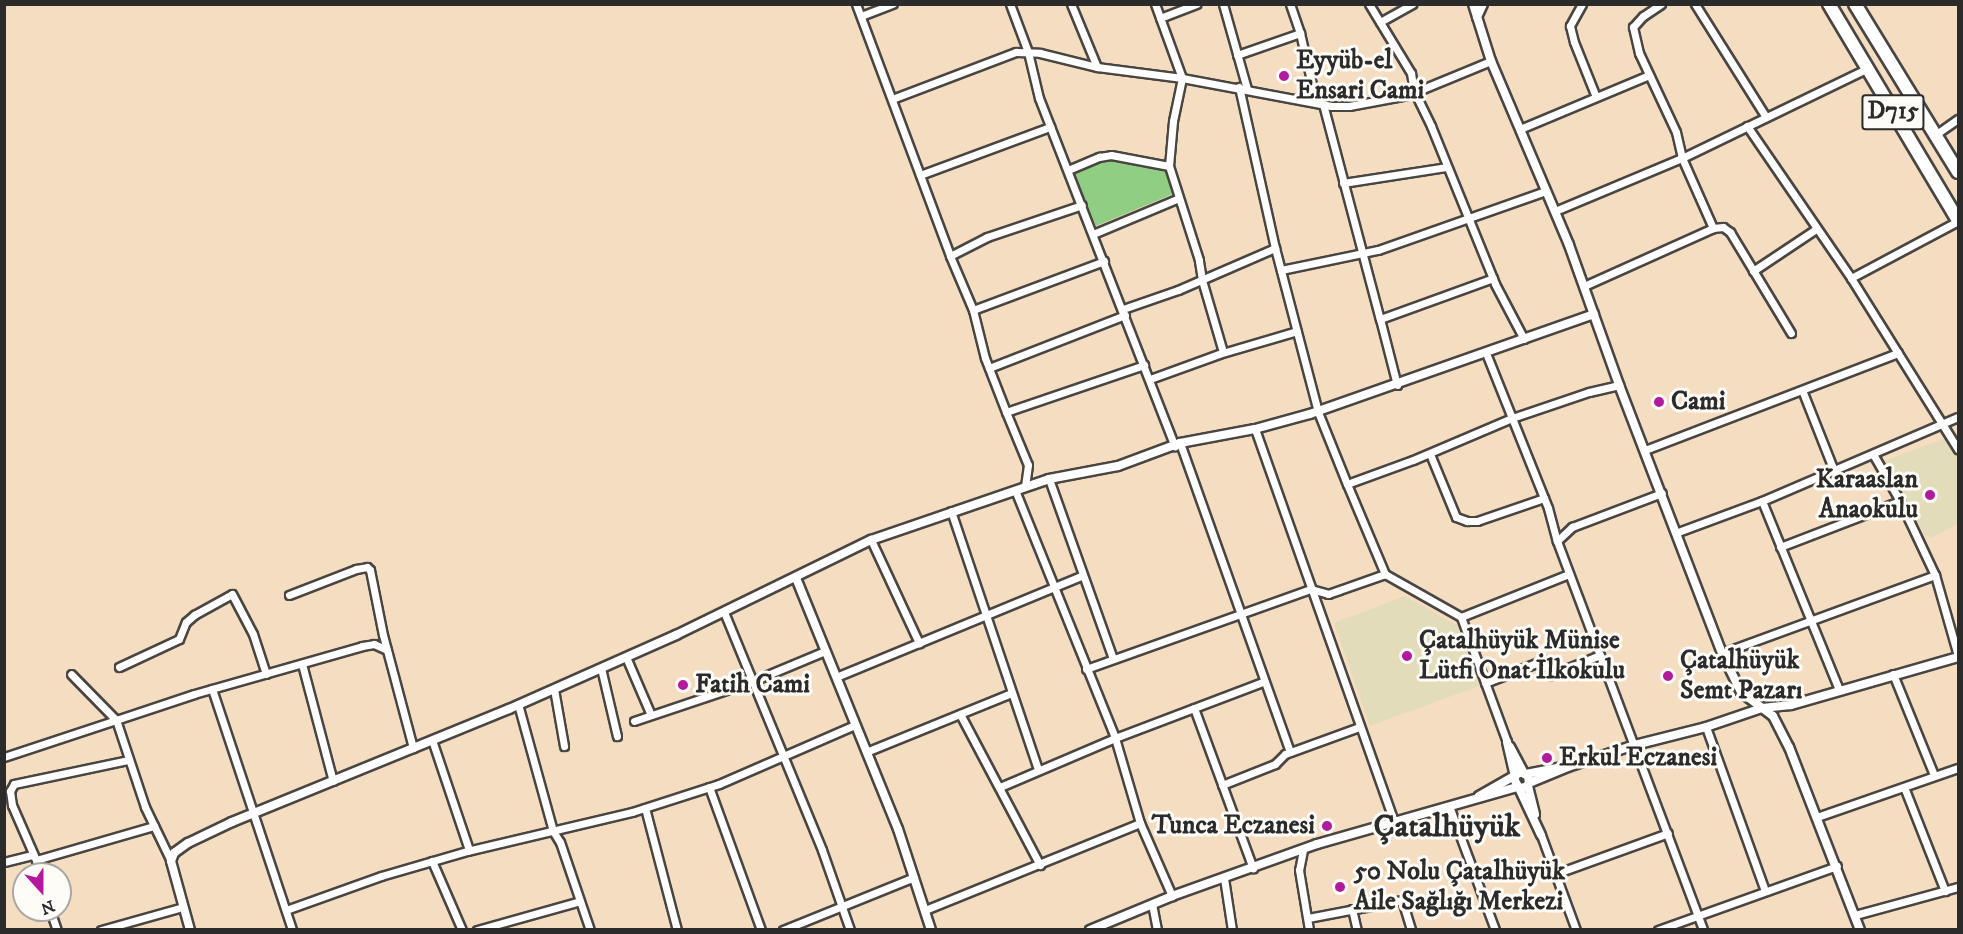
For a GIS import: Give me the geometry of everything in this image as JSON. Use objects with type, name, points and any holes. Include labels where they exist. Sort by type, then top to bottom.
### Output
[{"type":"highway","name":"D715","points":[[1829,4],[1959,220]]},
{"type":"highway","name":"D715","points":[[1855,4],[1959,172]]},
{"type":"street","points":[[856,4],[950,255],[973,310],[989,368],[1028,465],[1025,486]]},
{"type":"street","points":[[861,16],[893,4]]},
{"type":"street","points":[[1010,4],[1028,52],[1039,98],[1144,365],[1178,445],[1290,753]]},
{"type":"street","points":[[1071,4],[1097,67]]},
{"type":"street","points":[[1155,4],[1182,78],[1173,121],[1170,166],[1199,260],[1202,280],[1223,352]]},
{"type":"street","points":[[1160,18],[1196,4]]},
{"type":"street","points":[[1223,4],[1247,89]]},
{"type":"street","points":[[1290,4],[1343,183],[1396,385]]},
{"type":"street","points":[[1369,4],[1411,73],[1414,91],[1431,126],[1468,220],[1493,278],[1524,339]]},
{"type":"street","points":[[1380,22],[1412,4]]},
{"type":"street","points":[[1473,4],[1491,61],[1555,211],[1722,652],[1741,692],[1773,716],[1789,747],[1860,930]]},
{"type":"street","points":[[1477,17],[1484,4]]},
{"type":"street","points":[[1582,4],[1570,26],[1596,97]]},
{"type":"street","points":[[1661,4],[1633,27],[1634,38],[1676,132],[1682,158],[1713,228]]},
{"type":"street","points":[[1695,4],[1766,117]]},
{"type":"street","points":[[1237,55],[1300,33]]},
{"type":"street","points":[[892,99],[1016,52],[1028,52],[1097,67],[1182,78],[1320,103],[1349,106],[1408,95],[1491,61]]},
{"type":"street","points":[[1555,211],[1682,158],[1868,68]]},
{"type":"street","points":[[1521,129],[1649,75]]},
{"type":"street","points":[[1239,87],[1275,248],[1318,412],[1385,574],[1461,617],[1508,742],[1520,783],[1576,930]]},
{"type":"street","points":[[1935,135],[1959,119]]},
{"type":"street","points":[[1747,126],[1851,278],[1959,449]]},
{"type":"street","points":[[920,175],[1050,127]]},
{"type":"street","points":[[1068,170],[1099,157],[1111,155],[1170,166]]},
{"type":"street","points":[[1343,183],[1446,167]]},
{"type":"street","points":[[1281,270],[1378,250],[1546,191]]},
{"type":"street","points":[[1093,234],[1179,198]]},
{"type":"street","points":[[950,255],[987,237],[1082,205]]},
{"type":"street","points":[[1851,278],[1959,220]]},
{"type":"street","points":[[1584,286],[1713,228],[1723,227],[1730,232],[1791,333]]},
{"type":"street","points":[[1754,271],[1816,229]]},
{"type":"street","points":[[989,368],[1275,248]]},
{"type":"street","points":[[973,310],[1104,261]]},
{"type":"street","points":[[1380,319],[1493,278]]},
{"type":"street","points":[[171,861],[174,853],[188,843],[252,814],[554,689],[724,612],[871,540],[1049,479],[1118,466],[1178,445],[1255,429],[1318,412],[1594,314]]},
{"type":"street","points":[[1150,379],[1223,352],[1297,331]]},
{"type":"street","points":[[1486,353],[1544,498],[1569,574],[1703,930]]},
{"type":"street","points":[[1645,450],[1898,353]]},
{"type":"street","points":[[1006,412],[1144,365]]},
{"type":"street","points":[[1347,484],[1430,454],[1512,418],[1589,392],[1619,385]]},
{"type":"street","points":[[1802,390],[1834,471]]},
{"type":"street","points":[[1678,532],[1761,501],[1959,417]]},
{"type":"street","points":[[1255,429],[1394,821]]},
{"type":"street","points":[[1430,454],[1456,517],[1467,521],[1477,521],[1544,498]]},
{"type":"street","points":[[1090,930],[1172,896],[1253,867],[1394,821],[1476,798],[1496,785],[1520,783],[1635,745],[1706,728],[1762,708],[1791,705],[1959,656],[1935,575],[1900,501],[1873,454]]},
{"type":"street","points":[[1049,479],[1113,659]]},
{"type":"street","points":[[1015,490],[1052,587],[1115,738],[1140,823],[1172,896]]},
{"type":"street","points":[[1557,541],[1572,527],[1662,493]]},
{"type":"street","points":[[1761,501],[1839,690]]},
{"type":"street","points":[[1780,547],[1900,501]]},
{"type":"street","points":[[951,511],[1038,770]]},
{"type":"street","points":[[871,540],[919,643]]},
{"type":"street","points":[[290,595],[367,567],[372,576],[387,650],[413,748]]},
{"type":"street","points":[[1086,669],[1311,589],[1328,594],[1385,574]]},
{"type":"street","points":[[1461,617],[1569,574]]},
{"type":"street","points":[[836,677],[1083,575]]},
{"type":"street","points":[[1722,652],[1935,575]]},
{"type":"street","points":[[796,578],[898,829],[931,930]]},
{"type":"street","points":[[119,667],[179,639],[186,622],[194,615],[232,594],[253,633],[266,674]]},
{"type":"street","points":[[724,612],[785,757],[850,930]]},
{"type":"street","points":[[4,757],[212,689],[374,644],[387,650]]},
{"type":"street","points":[[634,721],[753,681],[825,651]]},
{"type":"street","points":[[1485,683],[1544,660],[1551,675],[1600,655]]},
{"type":"street","points":[[626,657],[651,715]]},
{"type":"street","points":[[302,664],[333,782]]},
{"type":"street","points":[[601,668],[617,736]]},
{"type":"street","points":[[71,674],[116,720],[128,760],[154,826],[171,861],[190,930]]},
{"type":"street","points":[[1893,674],[1934,776]]},
{"type":"street","points":[[1000,787],[1115,738],[1265,681]]},
{"type":"street","points":[[212,689],[292,930]]},
{"type":"street","points":[[554,689],[564,746]]},
{"type":"street","points":[[866,752],[1011,693]]},
{"type":"street","points":[[518,704],[553,831],[560,842],[590,930]]},
{"type":"street","points":[[1194,708],[1253,867]]},
{"type":"street","points":[[960,714],[1040,865]]},
{"type":"street","points":[[286,910],[322,896],[469,850],[645,808],[709,787],[785,757],[855,725]]},
{"type":"street","points":[[1222,785],[1275,764],[1290,753],[1359,727]]},
{"type":"street","points":[[1706,728],[1766,891]]},
{"type":"street","points":[[432,740],[469,850]]},
{"type":"street","points":[[1508,742],[1525,773]]},
{"type":"street","points":[[36,862],[12,805],[10,792],[14,784],[128,760]]},
{"type":"street","points":[[1525,773],[1568,767]]},
{"type":"street","points":[[1817,818],[1959,768]]},
{"type":"street","points":[[1520,783],[1525,773]]},
{"type":"street","points":[[709,787],[761,930]]},
{"type":"street","points":[[1904,787],[1945,891]]},
{"type":"street","points":[[1449,806],[1494,930]]},
{"type":"street","points":[[645,808],[677,930]]},
{"type":"street","points":[[925,910],[1140,823]]},
{"type":"street","points":[[4,862],[34,858],[154,826]]},
{"type":"street","points":[[1555,874],[1668,833]]},
{"type":"street","points":[[1303,850],[1299,870],[1309,930]]},
{"type":"street","points":[[432,861],[462,930]]},
{"type":"street","points":[[1658,930],[1837,866]]},
{"type":"street","points":[[783,930],[914,877]]},
{"type":"street","points":[[1224,878],[1232,930]]},
{"type":"street","points":[[1855,915],[1959,887]]},
{"type":"street","points":[[1308,918],[1402,900],[1411,930]]},
{"type":"street","points":[[477,930],[505,926],[580,901]]},
{"type":"street","points":[[1152,904],[1157,930]]},
{"type":"street","points":[[101,930],[183,907]]},
{"type":"street","points":[[1352,909],[1357,930]]},
{"type":"shaded area","name":"Karaaslan Anaokulu","points":[[1951,436],[1958,450],[1958,524],[1931,538],[1925,535],[1884,466],[1885,461]]},
{"type":"shaded area","name":"Çatalhüyük Münise Lütfi Onat İlkokulu","points":[[1405,596],[1457,625],[1479,686],[1370,726],[1334,623]]},
{"type":"green space","points":[[1110,159],[1166,170],[1173,194],[1096,226],[1073,172]]},
{"type":"place","name":"Eyyüb-el Ensari Cami","points":[[1284,76]]},
{"type":"place","name":"Cami","points":[[1659,402]]},
{"type":"place","name":"Karaaslan Anaokulu","points":[[1930,495]]},
{"type":"place","name":"Çatalhüyük Münise Lütfi Onat İlkokulu","points":[[1407,656]]},
{"type":"place","name":"Çatalhüyük Semt Pazarı","points":[[1668,676]]},
{"type":"place","name":"Fatih Cami","points":[[683,685]]},
{"type":"place","name":"Erkul Eczanesi","points":[[1547,758]]},
{"type":"place","name":"Tunca Eczanesi","points":[[1327,826]]},
{"type":"place","name":"50 Nolu Çatalhüyük Aile Sağlığı Merkezi","points":[[1340,887]]},
{"type":"district","name":"Çatalhüyük","points":[[1447,827]]}]
